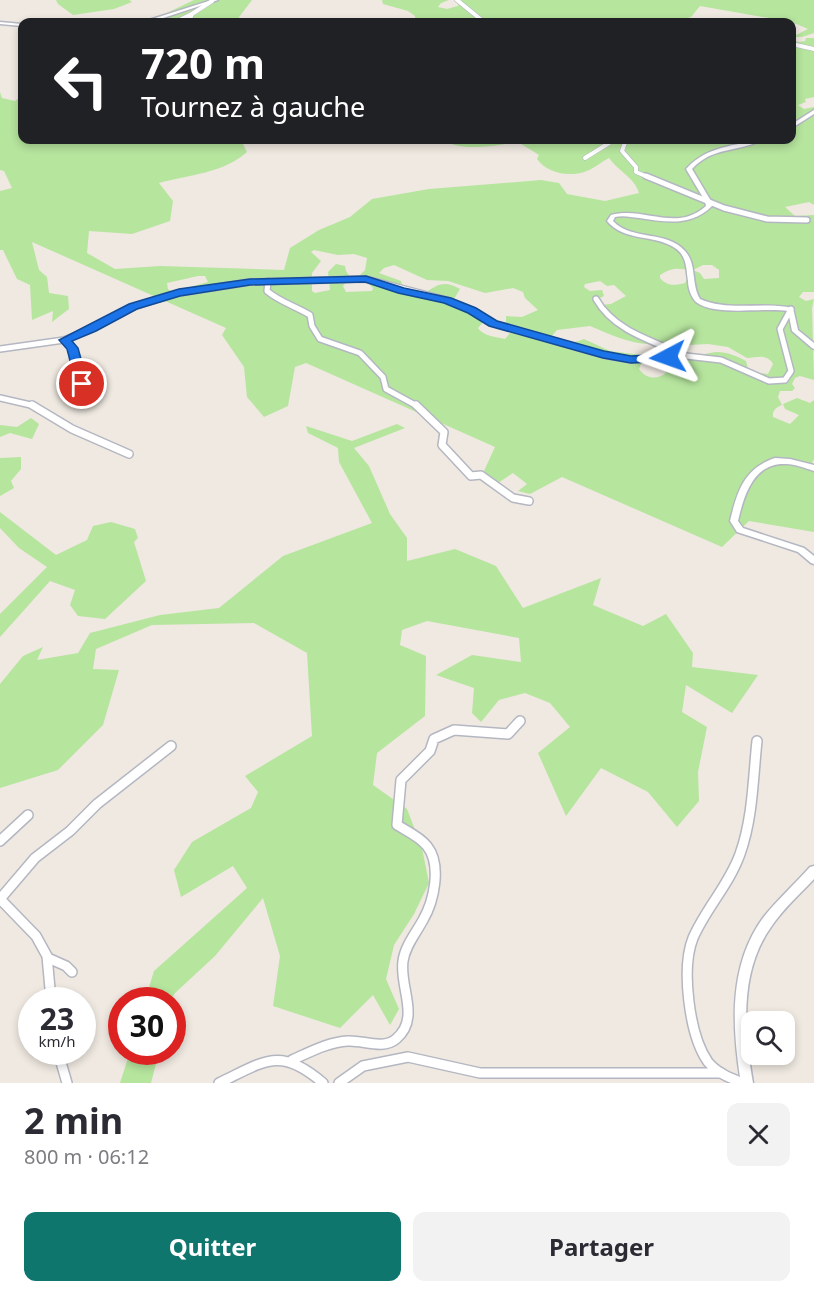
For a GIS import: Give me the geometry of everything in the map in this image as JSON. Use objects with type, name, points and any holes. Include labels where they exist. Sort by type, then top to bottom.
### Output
[{"type":"street","points":[[457,0],[479,18]]},
{"type":"street","points":[[184,18],[214,1]]},
{"type":"street","points":[[151,18],[214,1]]},
{"type":"street","points":[[190,18],[192,14]]},
{"type":"street","points":[[0,23],[18,24]]},
{"type":"street","points":[[796,45],[814,50]]},
{"type":"street","points":[[796,123],[814,112]]},
{"type":"street","points":[[585,158],[608,144]]},
{"type":"street","points":[[624,144],[621,151],[636,167],[636,172],[724,208],[767,219],[807,220]]},
{"type":"street","points":[[741,144],[714,150],[695,161],[689,169],[708,201],[709,206],[704,212],[689,219],[621,214],[613,216],[610,221],[617,228],[668,242],[682,251],[690,268],[691,290],[703,303],[720,307],[770,306],[791,309]]},
{"type":"street","points":[[0,349],[64,340],[92,329],[133,307],[179,293],[268,282],[366,279],[447,300],[472,310],[493,323],[603,355],[631,360],[686,356],[721,360],[769,381],[785,380],[791,371],[780,329],[791,309]]},
{"type":"street","points":[[268,282],[267,291],[281,302],[290,303],[310,315],[315,333],[325,345],[356,351],[368,359],[377,373],[383,377],[386,388],[393,394],[414,403],[444,432],[442,445],[471,476],[481,474],[513,498],[529,501]]},
{"type":"street","points":[[596,299],[604,313],[617,323],[686,356]]},
{"type":"street","points":[[791,309],[795,331],[814,347]]},
{"type":"street","points":[[64,340],[72,348],[82,384]]},
{"type":"street","points":[[0,398],[31,404],[72,429],[129,454]]},
{"type":"street","points":[[814,468],[786,461],[764,465],[748,482],[740,497],[734,521],[740,530],[801,550],[814,561]]},
{"type":"street","points":[[219,1083],[267,1060],[292,1060],[329,1042],[342,1040],[386,1044],[396,1039],[404,1029],[408,1018],[409,999],[402,965],[405,953],[425,915],[434,886],[434,867],[428,847],[397,825],[401,780],[430,751],[434,739],[443,733],[454,730],[474,730],[508,734],[520,722]]},
{"type":"street","points":[[745,1083],[721,1073],[706,1059],[692,1017],[687,981],[692,940],[727,884],[740,853],[748,815],[757,741]]},
{"type":"street","points":[[50,987],[48,958],[36,936],[0,899],[35,858],[70,831],[97,804],[171,746]]},
{"type":"street","points":[[0,842],[28,815]]},
{"type":"street","points":[[745,1083],[741,1053],[743,976],[762,930],[814,871]]},
{"type":"street","points":[[48,958],[66,966],[72,972]]},
{"type":"street","points":[[339,1083],[363,1066],[408,1057],[480,1073],[721,1073]]},
{"type":"street","points":[[292,1060],[323,1083]]},
{"type":"street","points":[[61,1065],[66,1083]]},
{"type":"green space","points":[[56,0],[129,0],[132,2],[114,9],[73,15]]},
{"type":"green space","points":[[194,0],[252,0],[239,18],[156,18]]},
{"type":"green space","points":[[382,0],[449,0],[438,7],[447,9],[458,6],[459,2],[455,0],[814,0],[814,33],[796,37],[808,29],[796,24],[796,18],[769,18],[700,6],[688,18],[415,18],[408,11],[383,4]]},
{"type":"green space","points":[[806,38],[814,38],[814,97],[805,99],[806,102],[798,105],[804,109],[814,107],[814,205],[809,202],[785,207],[795,216],[814,215],[814,292],[803,292],[799,297],[806,301],[814,299],[812,308],[814,380],[800,376],[795,378],[792,384],[795,388],[792,391],[780,391],[778,397],[782,405],[775,410],[773,417],[790,424],[799,415],[785,409],[783,404],[797,398],[810,403],[814,400],[814,460],[812,462],[814,465],[814,532],[749,521],[722,547],[562,477],[530,494],[518,491],[527,484],[513,473],[498,483],[484,471],[495,447],[306,363],[295,367],[288,406],[264,417],[247,397],[244,367],[222,335],[226,328],[32,242],[39,270],[47,277],[49,293],[68,296],[69,309],[52,322],[53,311],[32,320],[30,285],[17,279],[3,250],[0,250],[0,191],[12,188],[4,171],[0,170],[0,92],[2,98],[15,101],[18,99],[18,144],[243,144],[247,152],[228,165],[159,183],[173,201],[170,221],[132,234],[89,231],[87,253],[115,269],[160,266],[284,270],[290,248],[319,230],[350,217],[372,199],[429,189],[541,180],[559,183],[567,194],[605,201],[639,193],[634,183],[609,158],[587,171],[558,173],[546,168],[537,159],[539,155],[521,144],[796,144],[796,41],[805,41]],"holes":[[[314,250],[338,255],[354,254],[367,258],[365,270],[360,275],[373,288],[372,291],[346,292],[343,286],[350,277],[345,266],[336,264],[328,272],[330,290],[315,293],[312,291],[312,273],[321,261],[311,252]],[[394,265],[427,280],[448,281],[485,293],[513,288],[523,292],[525,298],[538,310],[522,317],[506,316],[506,323],[514,328],[505,339],[494,337],[483,333],[478,328],[486,319],[480,311],[454,299],[460,289],[441,284],[424,294],[403,287],[401,281],[379,273],[384,268]],[[703,265],[712,265],[719,270],[719,278],[704,279],[700,273],[695,271],[689,275],[685,283],[681,284],[668,284],[660,278],[660,275],[672,269],[691,271]],[[198,276],[205,276],[208,282],[172,292],[168,289],[167,283]],[[600,281],[607,286],[614,285],[626,296],[611,304],[601,305],[598,299],[604,296],[602,290],[590,291],[584,287],[585,284]],[[590,326],[630,341],[655,344],[662,354],[657,359],[664,366],[666,373],[648,377],[639,369],[643,359],[641,355],[610,351],[584,339],[576,342],[559,341],[552,336],[557,330]],[[708,344],[728,347],[747,358],[768,358],[773,364],[768,374],[749,372],[746,361],[717,352],[688,354],[686,349],[689,345]]]},
{"type":"green space","points":[[450,144],[504,144],[469,147]]},
{"type":"green space","points":[[31,418],[39,424],[32,439],[10,433],[0,437],[0,425],[17,427]]},
{"type":"green space","points":[[397,424],[405,428],[354,448],[369,466],[390,514],[407,538],[407,561],[455,549],[496,566],[523,608],[601,578],[593,605],[643,626],[666,614],[693,653],[692,667],[758,675],[732,713],[686,685],[682,712],[707,727],[698,772],[699,801],[677,827],[648,792],[601,768],[566,816],[538,753],[570,727],[550,703],[525,693],[499,700],[481,722],[472,713],[474,688],[436,675],[472,655],[521,662],[519,638],[427,621],[402,630],[400,645],[426,656],[425,716],[377,753],[373,785],[407,809],[422,848],[429,883],[414,914],[394,945],[386,979],[399,1009],[390,1025],[373,995],[340,1028],[273,1006],[280,956],[263,898],[215,956],[182,987],[149,987],[154,971],[247,888],[233,866],[181,897],[174,870],[192,842],[251,808],[258,792],[245,776],[312,736],[307,653],[254,623],[152,625],[96,649],[93,669],[119,670],[103,725],[58,770],[0,788],[0,684],[23,656],[43,647],[37,660],[78,653],[90,633],[160,615],[219,608],[283,556],[372,523],[339,462],[338,448],[308,433],[306,426],[352,441]]},
{"type":"green space","points":[[21,457],[21,469],[11,481],[14,488],[0,496],[0,458]]},
{"type":"green space","points":[[0,512],[56,555],[87,540],[93,526],[111,522],[135,529],[138,538],[134,542],[146,581],[105,619],[78,616],[70,605],[75,590],[50,581],[0,637],[0,614],[47,567],[19,548],[0,528]]},
{"type":"green space","points":[[126,1065],[156,1065],[151,1083],[120,1083]]},
{"type":"route","points":[[82,384],[72,348],[64,340],[157,298],[250,282],[366,279],[447,300],[472,310],[493,323],[603,355],[631,360],[668,357]]}]
